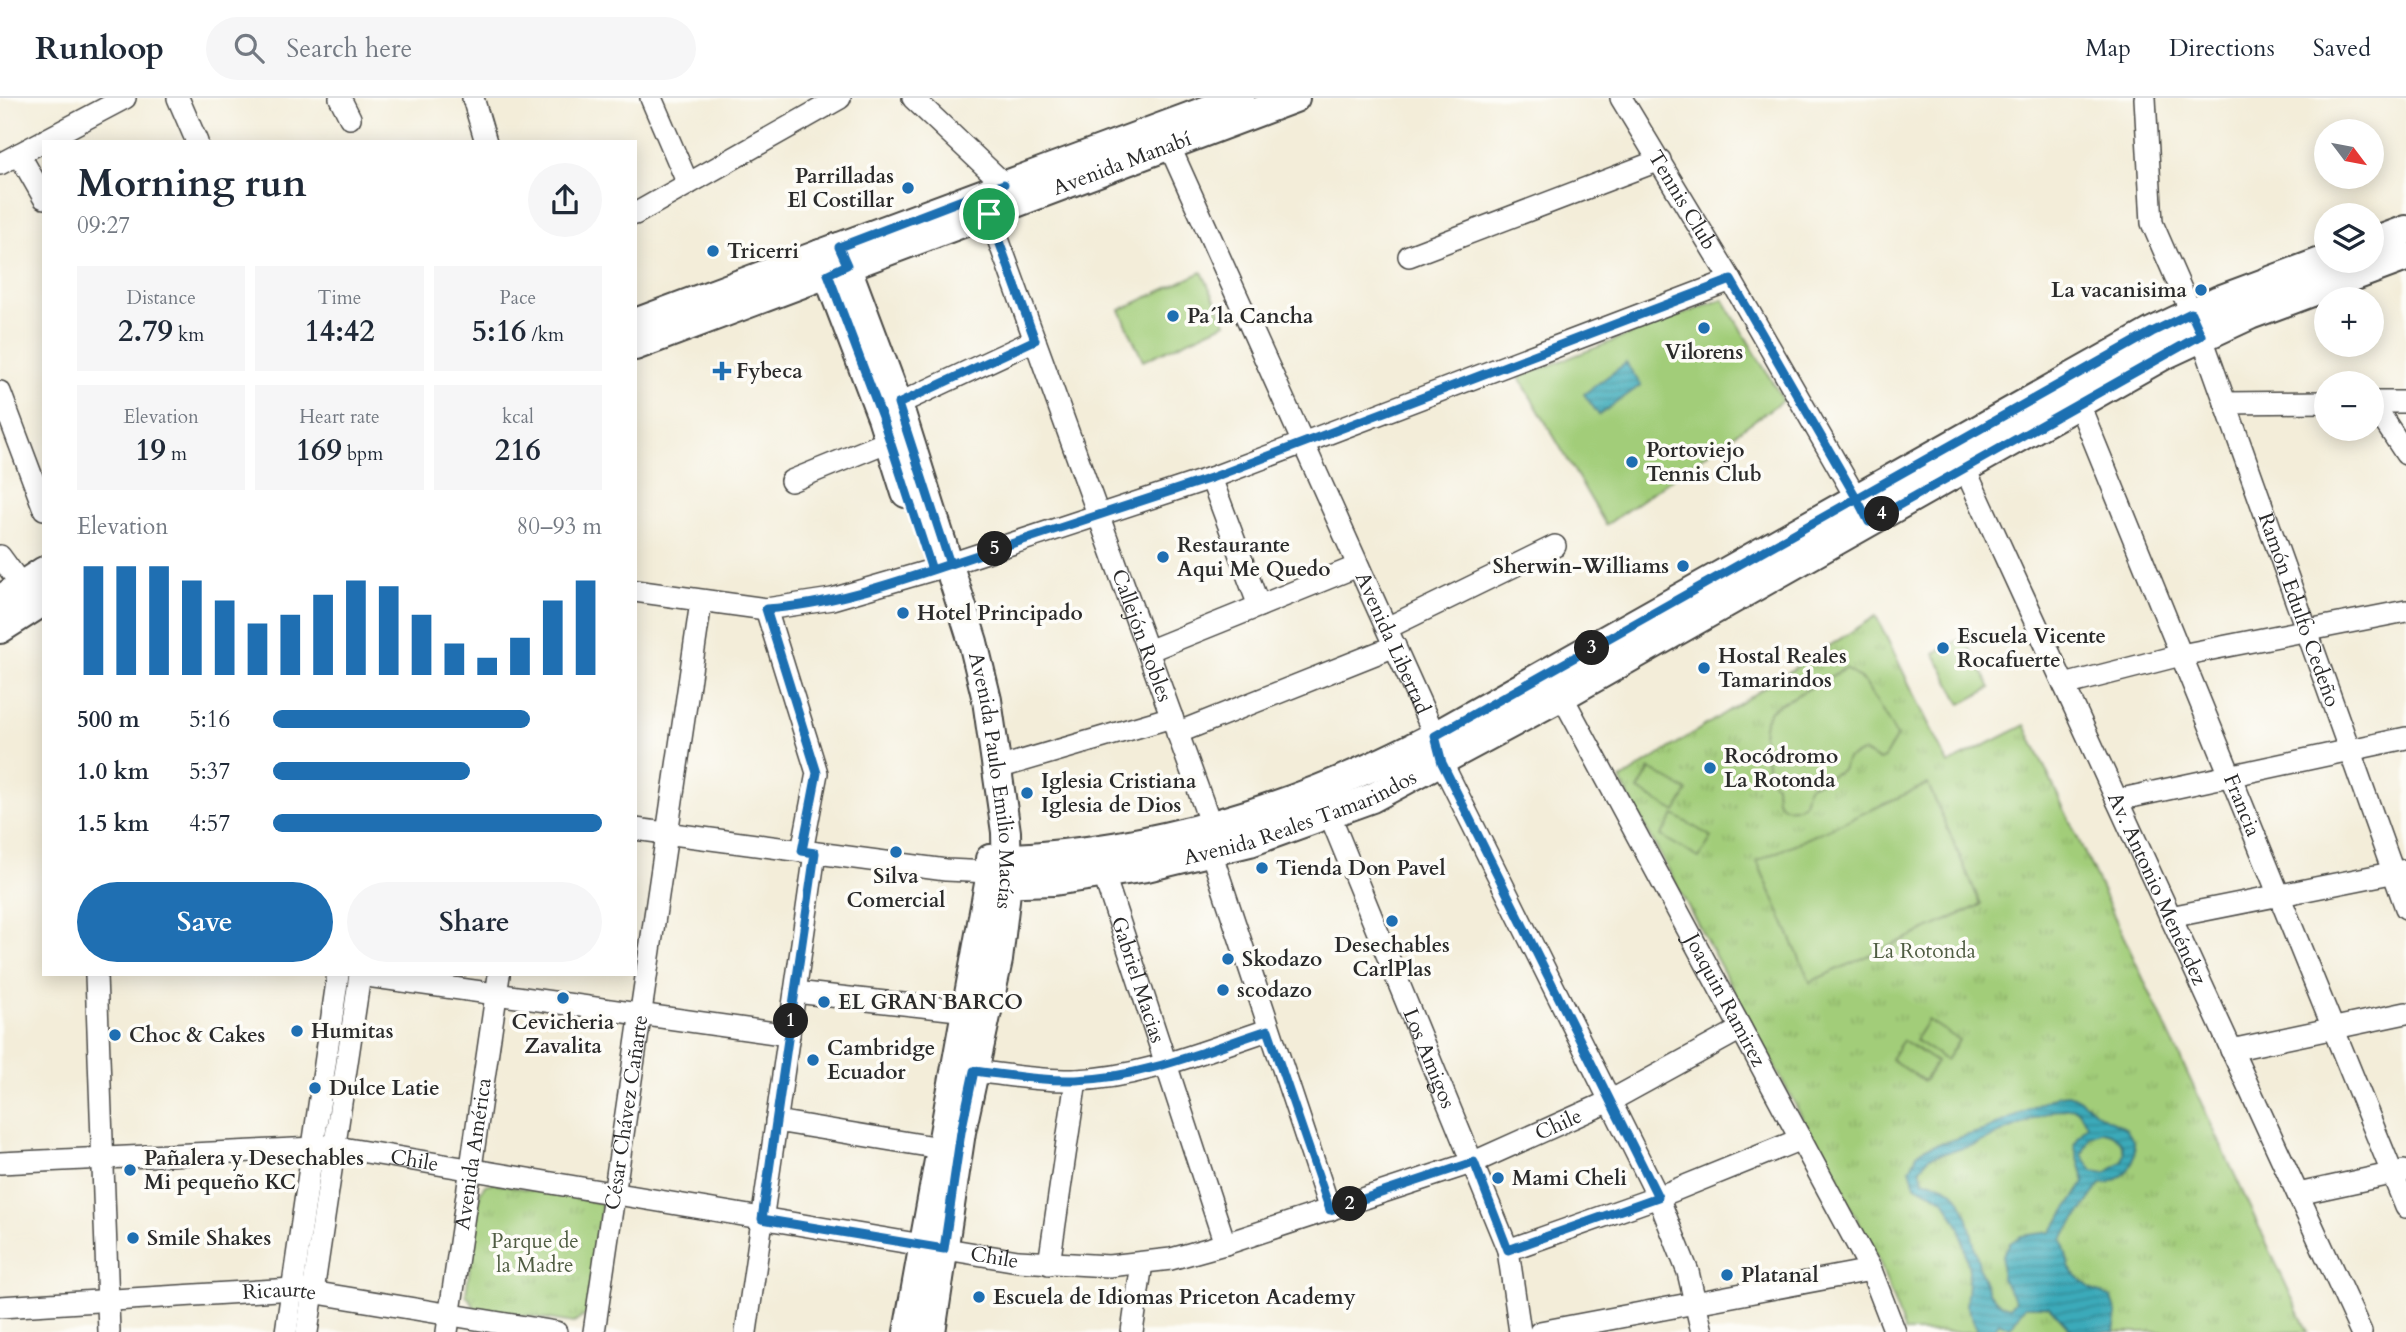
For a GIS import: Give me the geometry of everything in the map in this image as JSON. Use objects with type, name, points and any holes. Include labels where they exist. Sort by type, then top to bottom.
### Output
[{"type":"main road","name":"Avenida Manabí","points":[[637,322],[989,214],[1165,135],[1240,98]]},
{"type":"main road","name":"Avenida Manabí","points":[[637,345],[1004,184],[1295,98]]},
{"type":"main road","points":[[2384,238],[2406,230]]},
{"type":"main road","name":"Avenida Reales Tamarindos","points":[[2196,324],[2406,257]]},
{"type":"main road","name":"Avenida Paulo Emilio Macías","points":[[834,260],[898,404],[941,567],[968,697],[997,871],[940,1148],[933,1247],[931,1332]]},
{"type":"main road","name":"Avenida Paulo Emilio Macías","points":[[834,260],[889,441],[981,673],[998,768],[992,995],[933,1247],[908,1332]]},
{"type":"main road","name":"Avenida Reales Tamarindos","points":[[997,871],[1104,875],[1442,763],[1556,684],[2073,391],[2196,324],[2314,266]]},
{"type":"main road","points":[[0,629],[27,590]]},
{"type":"main road","name":"Avenida Reales Tamarindos","points":[[1325,802],[1383,763],[1435,736],[1556,684]]},
{"type":"main road","name":"Avenida Reales Tamarindos","points":[[997,871],[1114,847],[1211,839]]},
{"type":"street","points":[[45,140],[125,98]]},
{"type":"street","points":[[178,98],[196,140]]},
{"type":"street","points":[[340,98],[350,118]]},
{"type":"street","points":[[473,98],[485,140]]},
{"type":"street","points":[[650,98],[688,184]]},
{"type":"street","points":[[914,98],[1004,184],[989,214]]},
{"type":"street","name":"Tennis Club","points":[[1621,98],[1731,280],[1863,510]]},
{"type":"street","name":"Ramón Edulfo Cedeño","points":[[2145,98],[2152,223],[2196,324],[2351,748],[2400,871],[2406,908]]},
{"type":"street","points":[[637,213],[835,99]]},
{"type":"street","name":"Avenida Libertad","points":[[1165,135],[1435,736],[1442,763],[1658,1197],[1673,1231],[1696,1303],[1702,1332]]},
{"type":"street","points":[[42,142],[9,159],[42,196]]},
{"type":"street","points":[[1409,256],[1660,160]]},
{"type":"street","name":"Callejón Robles","points":[[989,214],[1175,725],[1268,1030],[1330,1210]]},
{"type":"street","points":[[637,591],[766,609],[832,599],[1099,517],[1211,478],[1731,280]]},
{"type":"street","points":[[898,404],[1035,340]]},
{"type":"street","name":"Francia","points":[[2073,391],[2334,1029],[2399,1172],[2406,1207]]},
{"type":"street","points":[[0,392],[42,504]]},
{"type":"street","points":[[2384,402],[2406,401]]},
{"type":"street","points":[[2225,403],[2314,402]]},
{"type":"street","points":[[2384,420],[2406,454]]},
{"type":"street","points":[[791,481],[889,441]]},
{"type":"street","name":"Av. Antonio Menéndez","points":[[1959,455],[2361,1332]]},
{"type":"street","points":[[1211,478],[1259,606]]},
{"type":"street","points":[[998,768],[1175,725],[1391,637],[1555,546]]},
{"type":"street","points":[[0,556],[27,590]]},
{"type":"street","points":[[1148,651],[1359,566]]},
{"type":"street","name":"César Chávez Cañarte","points":[[594,1332],[701,602]]},
{"type":"street","points":[[746,1332],[795,992],[817,773],[766,609]]},
{"type":"street","points":[[2064,685],[2181,655],[2406,611]]},
{"type":"street","name":"Joaquin Ramirez","points":[[1556,684],[1871,1270],[1895,1332]]},
{"type":"street","points":[[2117,800],[2406,738]]},
{"type":"street","name":"Los Amigos","points":[[1325,802],[1508,1250],[1520,1332]]},
{"type":"street","name":"Avenida Reales Tamarindos","points":[[637,829],[946,870],[997,871]]},
{"type":"street","points":[[2170,917],[2400,871]]},
{"type":"street","name":"Gabriel Macias","points":[[1104,875],[1225,1244]]},
{"type":"street","points":[[96,976],[108,1332]]},
{"type":"street","points":[[307,1332],[303,1290],[313,1150],[338,976]]},
{"type":"street","points":[[286,1332],[303,1290],[336,1147],[360,976]]},
{"type":"street","points":[[375,976],[498,984],[641,1014],[789,1035]]},
{"type":"street","name":"Avenida América","points":[[448,1323],[498,984]]},
{"type":"street","points":[[795,992],[967,1011]]},
{"type":"street","points":[[2231,1050],[2406,1013]]},
{"type":"street","name":"Chile","points":[[0,1163],[336,1147],[933,1247],[1049,1264],[1109,1266],[1142,1263],[1225,1244],[1474,1162],[1610,1101],[1741,1029]]},
{"type":"street","points":[[974,1071],[1076,1080],[1165,1063],[1268,1030]]},
{"type":"street","points":[[1049,1264],[1076,1080]]},
{"type":"street","points":[[776,1121],[940,1148]]},
{"type":"street","points":[[1508,1250],[1658,1197],[1801,1139]]},
{"type":"street","points":[[2298,1194],[2399,1172]]},
{"type":"street","points":[[1132,1332],[1142,1263]]},
{"type":"street","points":[[1540,1332],[1871,1270]]},
{"type":"street","name":"Ricaurte","points":[[0,1307],[303,1290],[448,1323],[556,1332]]},
{"type":"green space","name":"Pa´la Cancha","points":[[1202,272],[1226,323],[1143,361],[1120,310]]},
{"type":"green space","name":"Portoviejo Tennis Club","points":[[1723,299],[1783,400],[1606,525],[1519,377]]},
{"type":"green space","name":"La Rotonda","points":[[1876,616],[1948,764],[2025,725],[2308,1332],[1905,1332],[1878,1258],[1620,780]]},
{"type":"green space","points":[[1964,637],[1991,688],[1961,704],[1934,653]]},
{"type":"green space","points":[[1846,668],[1865,683],[1897,736],[1884,758],[1879,760],[1863,752],[1847,758],[1842,770],[1808,787],[1804,803],[1793,808],[1786,807],[1777,800],[1776,785],[1769,777],[1763,737],[1770,710]]},
{"type":"green space","points":[[1650,769],[1688,791],[1676,812],[1638,790]]},
{"type":"green space","points":[[1928,784],[1981,905],[1810,982],[1757,861]]},
{"type":"green space","points":[[1674,815],[1712,837],[1699,858],[1661,836]]},
{"type":"green space","points":[[1928,1020],[1959,1040],[1946,1060],[1915,1040]]},
{"type":"green space","points":[[1903,1040],[1936,1062],[1924,1081],[1891,1059]]},
{"type":"green space","name":"Parque de la Madre","points":[[493,1183],[602,1203],[587,1314],[574,1323],[475,1308],[466,1294],[480,1193],[485,1185]]},
{"type":"water","points":[[1626,363],[1641,385],[1599,415],[1584,394]]},
{"type":"water","points":[[2068,1094],[2079,1099],[2100,1115],[2123,1127],[2133,1141],[2135,1150],[2131,1166],[2119,1178],[2101,1184],[2062,1239],[2070,1269],[2090,1289],[2112,1298],[2117,1314],[2114,1332],[2073,1332],[2049,1306],[2025,1306],[2010,1328],[1999,1322],[1993,1332],[1978,1332],[1966,1305],[1969,1270],[1960,1228],[1944,1199],[1915,1185],[1910,1169],[1917,1154],[1925,1148],[1985,1130],[2058,1095]],"holes":[[[2073,1108],[2079,1111],[2087,1124],[2074,1145],[2085,1182],[2051,1232],[2021,1236],[2010,1243],[2002,1256],[2001,1276],[2015,1301],[2010,1307],[1997,1301],[1988,1290],[1964,1209],[1957,1196],[1937,1183],[1923,1180],[1920,1168],[1930,1157],[1974,1145],[2052,1111]],[[2103,1131],[2117,1138],[2123,1151],[2122,1162],[2106,1173],[2093,1171],[2082,1155],[2090,1136]]]},
{"type":"place","name":"Parrilladas El Costillar","points":[[908,188]]},
{"type":"place","name":"Tricerri","points":[[713,251]]},
{"type":"place","name":"La vacanisima","points":[[2201,290]]},
{"type":"place","name":"Pa´la Cancha","points":[[1173,316]]},
{"type":"place","name":"Vilorens","points":[[1704,328]]},
{"type":"place","name":"Fybeca","points":[[722,371]]},
{"type":"place","name":"Portoviejo Tennis Club","points":[[1632,462]]},
{"type":"place","name":"Restaurante Aqui Me Quedo","points":[[1163,557]]},
{"type":"place","name":"Sherwin-Williams","points":[[1683,566]]},
{"type":"place","name":"Hotel Principado","points":[[903,613]]},
{"type":"place","name":"Escuela Vicente Rocafuerte","points":[[1943,648]]},
{"type":"place","name":"Hostal Reales Tamarindos","points":[[1704,668]]},
{"type":"place","name":"Rocódromo La Rotonda","points":[[1710,768]]},
{"type":"place","name":"Iglesia Cristiana Iglesia de Dios","points":[[1027,793]]},
{"type":"place","name":"Silva Comercial","points":[[896,852]]},
{"type":"place","name":"Tienda Don Pavel","points":[[1262,868]]},
{"type":"place","name":"Desechables CarlPlas","points":[[1392,921]]},
{"type":"place","name":"Skodazo","points":[[1228,959]]},
{"type":"place","name":"scodazo","points":[[1223,990]]},
{"type":"place","name":"Cevicheria Zavalita","points":[[563,998]]},
{"type":"place","name":"EL GRAN BARCO","points":[[824,1002]]},
{"type":"place","name":"Humitas","points":[[297,1031]]},
{"type":"place","name":"Choc & Cakes","points":[[115,1035]]},
{"type":"place","name":"Cambridge Ecuador","points":[[813,1060]]},
{"type":"place","name":"Dulce Latie","points":[[315,1088]]},
{"type":"place","name":"Pañalera y Desechables Mi pequeño KC","points":[[130,1170]]},
{"type":"place","name":"Mami Cheli","points":[[1498,1178]]},
{"type":"place","name":"Smile Shakes","points":[[133,1238]]},
{"type":"place","name":"Platanal","points":[[1727,1275]]},
{"type":"place","name":"Escuela de Idiomas Priceton Academy","points":[[979,1297]]},
{"type":"route","points":[[989,214],[1004,184],[839,247],[847,265],[828,274],[882,417],[932,570],[1211,478],[1731,280],[1857,499],[1869,522],[2201,335],[2191,313],[2152,332],[1857,499],[1435,736],[1442,763],[1658,1197],[1508,1250],[1474,1162],[1330,1210],[1268,1030],[1165,1063],[1094,1078],[1051,1079],[974,1071],[961,1132],[944,1249],[762,1219],[815,853],[802,851],[817,773],[766,609],[832,599],[932,570],[950,564],[898,404],[1035,340],[989,214]]}]
